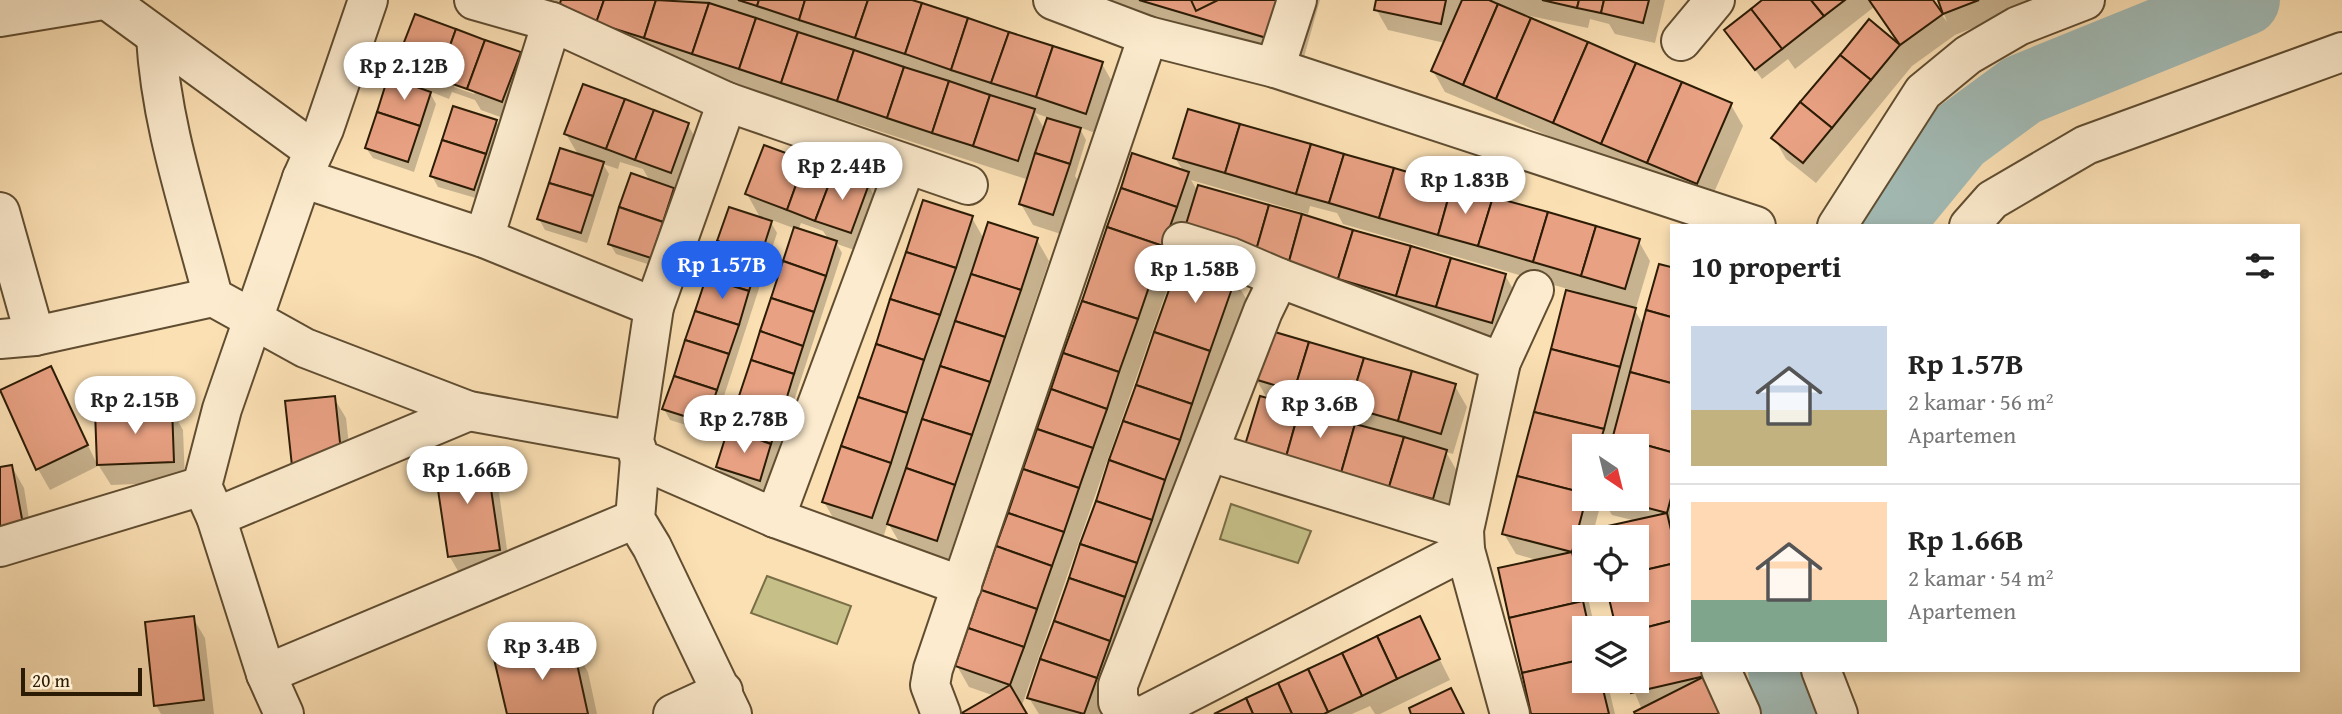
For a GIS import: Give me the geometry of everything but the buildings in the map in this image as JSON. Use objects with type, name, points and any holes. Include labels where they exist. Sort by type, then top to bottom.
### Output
[{"type":"street","points":[[0,17],[105,0],[156,37],[308,165],[654,307]]},
{"type":"street","points":[[284,714],[266,674],[209,501],[222,409],[368,0]]},
{"type":"street","points":[[474,0],[552,22],[727,102],[968,185]]},
{"type":"street","points":[[1053,0],[1149,36],[1275,68],[1750,224]]},
{"type":"street","points":[[1275,68],[1297,0]]},
{"type":"street","points":[[1681,41],[1715,0]]},
{"type":"street","points":[[1838,224],[1923,92],[1968,55],[1998,38],[2085,0]]},
{"type":"street","points":[[484,239],[552,22]]},
{"type":"street","points":[[941,714],[930,685],[933,669],[1149,36]]},
{"type":"street","points":[[156,37],[158,73],[178,173],[213,298],[251,322],[349,367],[469,411],[637,450],[775,518],[962,586]]},
{"type":"street","points":[[1971,224],[1992,200],[2086,145],[2342,52]]},
{"type":"street","points":[[673,714],[728,703],[652,547],[635,519],[637,450],[654,307],[727,102]]},
{"type":"street","points":[[775,518],[906,165]]},
{"type":"street","points":[[0,212],[17,337],[213,298]]},
{"type":"street","points":[[1182,242],[1502,362]]},
{"type":"street","points":[[1129,714],[1118,702],[1118,685],[1263,310],[1279,278]]},
{"type":"street","points":[[1510,714],[1464,540],[1502,362],[1534,290]]},
{"type":"street","points":[[0,547],[209,501],[469,411]]},
{"type":"street","points":[[1210,452],[1464,540]]},
{"type":"street","points":[[266,674],[635,519]]},
{"type":"street","points":[[1147,714],[1464,540]]},
{"type":"street","points":[[1722,672],[1741,714]]},
{"type":"street","points":[[1822,672],[1838,714]]},
{"type":"shaded area","points":[[1231,504],[1311,531],[1298,563],[1220,539]]},
{"type":"shaded area","points":[[767,576],[851,606],[837,644],[751,613]]},
{"type":"waterway","points":[[1887,224],[1958,137],[2022,90],[2244,0]]},
{"type":"waterway","points":[[1784,672],[1790,699],[1798,714]]}]
